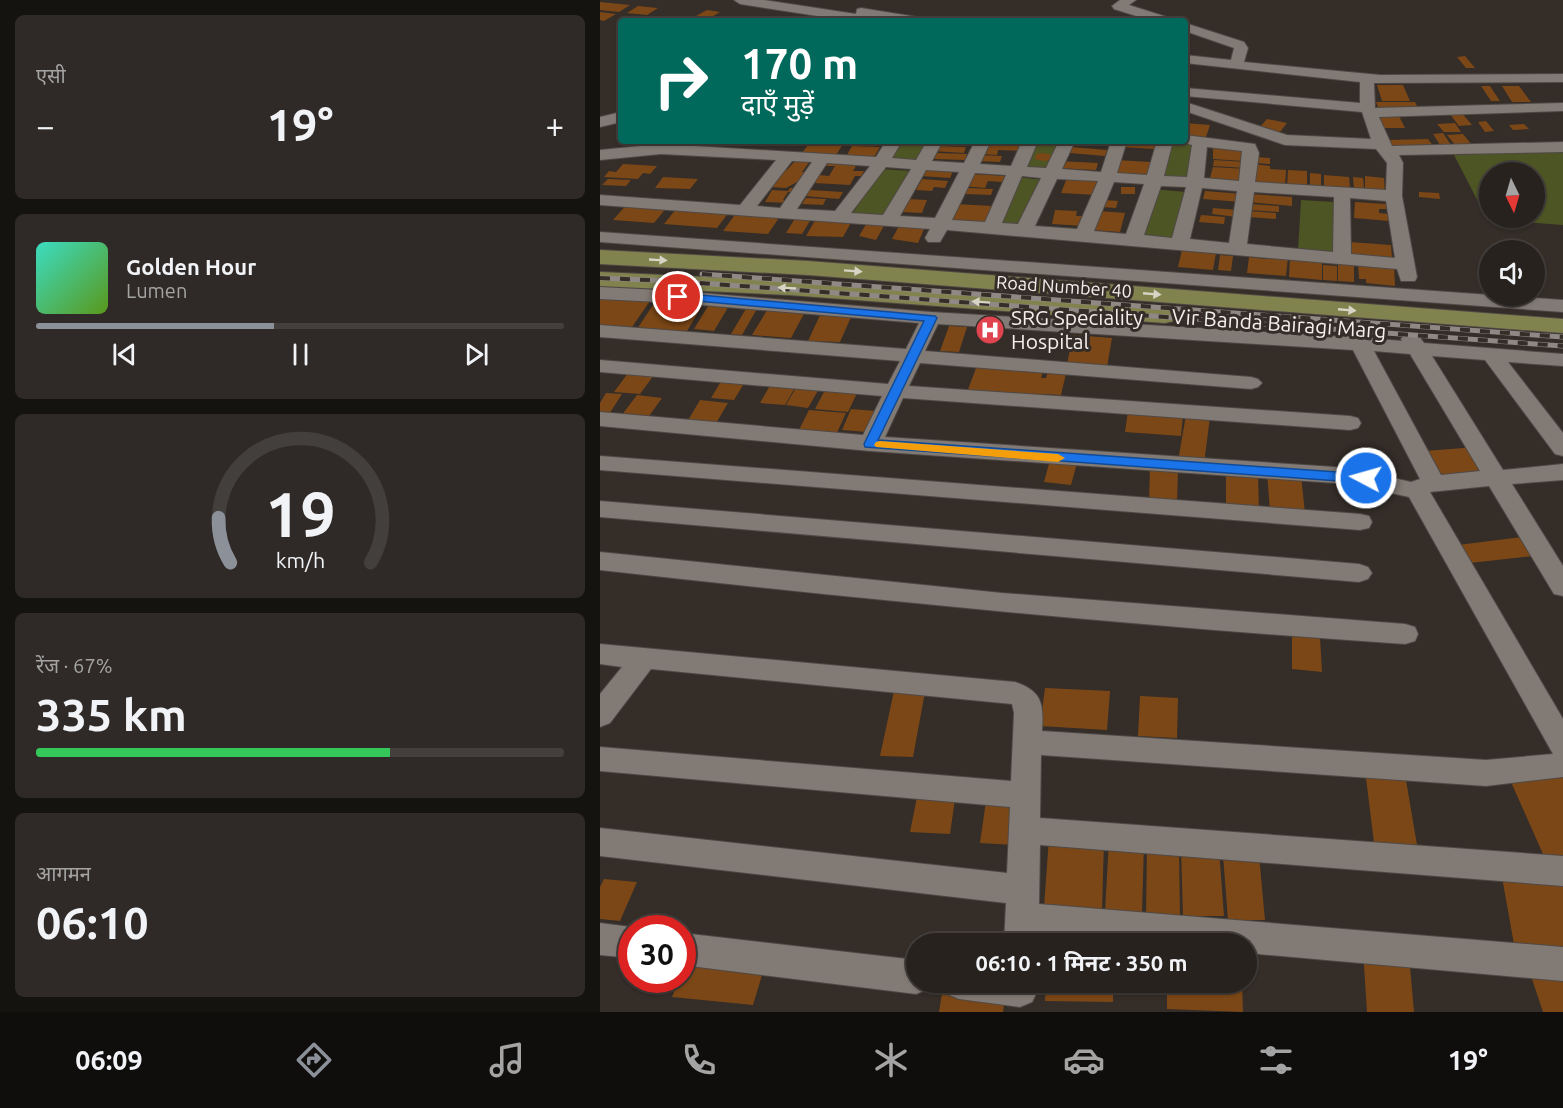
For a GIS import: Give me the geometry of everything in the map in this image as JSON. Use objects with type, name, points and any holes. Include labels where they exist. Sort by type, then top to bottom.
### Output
[{"type":"main road","name":"Road Number 40","points":[[600,257],[808,267],[919,267],[1083,280],[1412,323],[1563,326]]},
{"type":"main road","name":"Vir Banda Bairagi Marg","points":[[600,279],[682,290],[789,288],[1356,337],[1412,323],[1563,347]]},
{"type":"street","points":[[740,0],[856,18]]},
{"type":"street","points":[[784,0],[897,18]]},
{"type":"street","points":[[1102,0],[1125,2]]},
{"type":"street","points":[[1125,2],[1120,8],[1155,18]]},
{"type":"street","points":[[1188,28],[1239,45],[1241,48],[1236,65]]},
{"type":"street","points":[[1188,59],[1332,76],[1380,79],[1563,78]]},
{"type":"street","points":[[1188,84],[1192,65],[1366,83],[1563,83]]},
{"type":"street","points":[[1366,83],[1369,110],[1384,147],[1395,163],[1394,196],[1412,323],[1498,477],[1563,587]]},
{"type":"street","points":[[1188,98],[1408,113],[1563,107]]},
{"type":"street","points":[[1188,99],[1285,140],[1384,147],[1563,147]]},
{"type":"street","points":[[600,122],[618,118]]},
{"type":"street","points":[[1180,243],[1195,183],[1193,140],[1249,147],[1251,153],[1237,249]]},
{"type":"street","points":[[840,159],[850,144]]},
{"type":"street","points":[[840,216],[892,144]]},
{"type":"street","points":[[888,220],[934,144]]},
{"type":"street","points":[[600,237],[919,267],[982,144]]},
{"type":"street","points":[[991,228],[1028,144]]},
{"type":"street","points":[[1024,230],[1066,144]]},
{"type":"street","points":[[1083,236],[1108,177],[1118,144]]},
{"type":"street","points":[[1133,240],[1164,144]]},
{"type":"street","points":[[600,171],[608,154],[701,145],[785,150],[823,158],[1394,196]]},
{"type":"street","points":[[745,210],[785,150]]},
{"type":"street","points":[[785,213],[823,158]]},
{"type":"street","points":[[1342,192],[1342,257]]},
{"type":"street","points":[[600,200],[1024,230],[1405,264]]},
{"type":"street","points":[[600,293],[682,290],[931,318],[1356,337],[1426,487],[1563,745]]},
{"type":"street","points":[[1412,323],[1563,306]]},
{"type":"street","points":[[870,444],[931,318]]},
{"type":"street","points":[[1412,323],[1492,355],[1563,360]]},
{"type":"street","points":[[600,331],[1251,383]]},
{"type":"street","points":[[1492,355],[1563,449]]},
{"type":"street","points":[[600,366],[895,391],[1350,423]]},
{"type":"street","points":[[600,419],[870,444],[1137,464],[1350,476],[1426,487],[1498,477],[1563,472]]},
{"type":"street","points":[[600,463],[1360,522]]},
{"type":"street","points":[[600,509],[1359,573]]},
{"type":"street","points":[[600,561],[909,595],[1223,622],[1405,634]]},
{"type":"street","points":[[600,654],[1015,693],[1024,697],[1028,703],[1022,917]]},
{"type":"street","points":[[600,715],[643,659]]},
{"type":"street","points":[[1027,742],[1486,773],[1563,765]]},
{"type":"street","points":[[600,759],[1024,795]]},
{"type":"street","points":[[1023,830],[1563,871]]},
{"type":"street","points":[[600,842],[1022,917],[1563,964]]},
{"type":"street","points":[[600,939],[618,941]]},
{"type":"street","points":[[696,951],[906,976]]},
{"type":"green space","points":[[896,144],[927,144],[917,162],[886,160]]},
{"type":"green space","points":[[1033,144],[1061,144],[1050,171],[1022,169]]},
{"type":"green space","points":[[1167,144],[1198,145],[1190,182],[1158,179]]},
{"type":"green space","points":[[1563,151],[1563,225],[1545,224],[1545,162],[1479,162],[1479,203],[1454,155]]},
{"type":"green space","points":[[881,169],[912,171],[885,217],[852,214]]},
{"type":"green space","points":[[1017,177],[1044,180],[1022,226],[998,224]]},
{"type":"green space","points":[[1153,189],[1186,192],[1176,240],[1141,238]]},
{"type":"green space","points":[[1301,200],[1334,202],[1334,252],[1298,250]]},
{"type":"building","points":[[600,2],[630,5],[619,12],[600,10]]},
{"type":"building","points":[[638,6],[658,8],[647,15],[627,13]]},
{"type":"building","points":[[707,10],[720,12],[710,18],[692,18]]},
{"type":"building","points":[[600,12],[616,14],[604,21],[600,20]]},
{"type":"building","points":[[1465,56],[1475,68],[1466,68],[1457,57]]},
{"type":"building","points":[[1377,85],[1403,85],[1410,101],[1382,101]]},
{"type":"building","points":[[1481,86],[1490,86],[1500,101],[1491,101]]},
{"type":"building","points":[[1502,86],[1519,86],[1531,102],[1512,102]]},
{"type":"building","points":[[1376,102],[1415,102],[1419,110],[1379,110]]},
{"type":"building","points":[[1461,112],[1472,125],[1459,126],[1450,114]]},
{"type":"building","points":[[1377,114],[1398,114],[1405,128],[1383,128]]},
{"type":"building","points":[[1267,119],[1287,123],[1280,132],[1259,128]]},
{"type":"building","points":[[1486,121],[1494,131],[1485,132],[1478,122]]},
{"type":"building","points":[[1188,123],[1210,125],[1205,140],[1188,138]]},
{"type":"building","points":[[1455,123],[1461,132],[1444,132],[1437,124]]},
{"type":"building","points":[[1524,124],[1529,129],[1513,130],[1509,125]]},
{"type":"building","points":[[1443,133],[1451,145],[1440,145],[1433,134]]},
{"type":"building","points":[[1463,134],[1472,145],[1456,146],[1447,135]]},
{"type":"building","points":[[1428,139],[1434,147],[1394,148],[1389,140]]},
{"type":"building","points":[[809,144],[843,144],[836,155],[802,153]]},
{"type":"building","points":[[987,144],[1023,144],[1022,151],[998,150],[997,155],[983,154]]},
{"type":"building","points":[[1121,144],[1156,144],[1154,149],[1120,147]]},
{"type":"building","points":[[852,146],[880,147],[874,157],[847,155]]},
{"type":"building","points":[[935,146],[966,147],[964,153],[933,151]]},
{"type":"building","points":[[1213,146],[1247,148],[1243,161],[1213,159]]},
{"type":"building","points":[[1072,147],[1107,150],[1105,156],[1070,153]]},
{"type":"building","points":[[937,153],[967,154],[965,160],[934,159]]},
{"type":"building","points":[[1036,154],[1053,155],[1051,160],[1035,159]]},
{"type":"building","points":[[979,155],[1002,156],[1000,162],[977,161]]},
{"type":"building","points":[[1255,157],[1270,158],[1270,164],[1254,163]]},
{"type":"building","points":[[796,160],[810,161],[799,181],[786,188],[770,187],[782,170],[787,170]]},
{"type":"building","points":[[1116,160],[1151,162],[1146,177],[1112,174]]},
{"type":"building","points":[[1214,160],[1247,162],[1246,168],[1213,166]]},
{"type":"building","points":[[1058,161],[1098,163],[1096,170],[1056,168]]},
{"type":"building","points":[[827,163],[857,164],[853,171],[864,171],[861,176],[855,176],[850,185],[814,183],[819,175],[829,176],[835,166],[824,166]]},
{"type":"building","points":[[623,164],[657,166],[650,174],[643,173],[638,179],[604,177],[609,171],[616,172]]},
{"type":"building","points":[[1253,164],[1270,166],[1270,169],[1286,170],[1285,187],[1252,185]]},
{"type":"building","points":[[1213,167],[1246,169],[1242,183],[1209,181]]},
{"type":"building","points":[[923,169],[953,171],[950,178],[920,176]]},
{"type":"building","points":[[1288,170],[1307,171],[1307,188],[1287,187]]},
{"type":"building","points":[[1310,173],[1321,174],[1321,188],[1310,187]]},
{"type":"building","points":[[970,174],[1005,176],[1002,182],[988,181],[985,188],[964,186]]},
{"type":"building","points":[[1324,175],[1349,177],[1350,188],[1324,186]]},
{"type":"building","points":[[1365,176],[1384,178],[1385,194],[1365,192]]},
{"type":"building","points":[[663,177],[698,179],[690,189],[655,188]]},
{"type":"building","points":[[1353,177],[1363,178],[1364,189],[1354,188]]},
{"type":"building","points":[[1067,178],[1101,180],[1096,195],[1061,193]]},
{"type":"building","points":[[608,179],[631,180],[626,186],[602,185]]},
{"type":"building","points":[[922,179],[948,181],[945,188],[934,187],[932,191],[916,190]]},
{"type":"building","points":[[1121,187],[1135,187],[1135,194],[1121,194]]},
{"type":"building","points":[[790,188],[799,188],[796,192],[788,192],[783,200],[791,200],[790,203],[765,202],[772,190],[788,191]]},
{"type":"building","points":[[967,188],[993,189],[991,195],[964,194]]},
{"type":"building","points":[[810,190],[843,192],[839,199],[805,196]]},
{"type":"building","points":[[1205,191],[1243,194],[1241,202],[1203,199]]},
{"type":"building","points":[[1419,192],[1439,193],[1440,199],[1419,197]]},
{"type":"building","points":[[1250,194],[1292,197],[1292,206],[1249,202]]},
{"type":"building","points":[[806,198],[826,199],[823,205],[802,204]]},
{"type":"building","points":[[907,199],[927,200],[922,213],[901,212]]},
{"type":"building","points":[[1104,200],[1118,201],[1116,208],[1102,207]]},
{"type":"building","points":[[1355,202],[1386,204],[1386,209],[1379,209],[1379,213],[1389,214],[1389,221],[1354,218]]},
{"type":"building","points":[[628,203],[668,206],[654,223],[613,220]]},
{"type":"building","points":[[956,204],[993,206],[985,227],[946,224]]},
{"type":"building","points":[[1250,204],[1279,206],[1279,212],[1249,210]]},
{"type":"building","points":[[677,208],[729,212],[717,228],[664,224]]},
{"type":"building","points":[[1213,208],[1238,210],[1237,217],[1212,214]]},
{"type":"building","points":[[1055,210],[1077,211],[1076,216],[1086,216],[1084,226],[1052,224]]},
{"type":"building","points":[[1099,211],[1125,213],[1120,232],[1093,230]]},
{"type":"building","points":[[1249,211],[1276,213],[1276,219],[1249,217]]},
{"type":"building","points":[[737,212],[781,215],[768,234],[723,231]]},
{"type":"building","points":[[797,215],[813,216],[802,234],[786,233]]},
{"type":"building","points":[[1201,215],[1225,217],[1224,224],[1199,222]]},
{"type":"building","points":[[817,217],[853,219],[843,237],[806,236]]},
{"type":"building","points":[[868,221],[886,222],[876,240],[859,236]]},
{"type":"building","points":[[900,224],[925,227],[918,243],[892,239]]},
{"type":"building","points":[[1350,242],[1391,245],[1392,258],[1351,254]]},
{"type":"building","points":[[1182,250],[1216,253],[1213,270],[1178,267]]},
{"type":"building","points":[[1220,255],[1233,256],[1231,271],[1218,270]]},
{"type":"building","points":[[1267,255],[1288,257],[1286,276],[1247,273],[1249,257],[1266,259]]},
{"type":"building","points":[[1290,258],[1322,258],[1322,280],[1289,277]]},
{"type":"building","points":[[1338,260],[1354,262],[1354,282],[1338,281]]},
{"type":"building","points":[[1358,263],[1394,265],[1395,286],[1366,283],[1366,279],[1359,279]]},
{"type":"building","points":[[1323,265],[1337,266],[1337,281],[1323,280]]},
{"type":"building","points":[[652,298],[632,327],[600,326],[600,299]]},
{"type":"building","points":[[657,299],[705,301],[687,331],[637,329]]},
{"type":"building","points":[[710,303],[730,304],[714,331],[694,329]]},
{"type":"building","points":[[747,307],[758,307],[742,335],[731,334]]},
{"type":"building","points":[[769,307],[806,310],[791,338],[752,335]]},
{"type":"building","points":[[821,313],[852,315],[840,342],[808,341]]},
{"type":"building","points":[[949,326],[967,327],[959,352],[940,351]]},
{"type":"building","points":[[1073,335],[1112,338],[1107,367],[1067,364]]},
{"type":"building","points":[[978,363],[1044,369],[1041,378],[1046,378],[1049,368],[1067,369],[1061,395],[1042,394],[1040,399],[967,392]]},
{"type":"building","points":[[628,373],[654,375],[640,394],[614,392]]},
{"type":"building","points":[[723,378],[746,380],[734,400],[711,398]]},
{"type":"building","points":[[772,382],[797,384],[785,405],[760,403]]},
{"type":"building","points":[[798,384],[820,387],[808,408],[786,405]]},
{"type":"building","points":[[826,388],[858,391],[848,412],[815,409]]},
{"type":"building","points":[[606,393],[622,394],[608,416],[600,415],[600,403]]},
{"type":"building","points":[[637,395],[662,398],[647,419],[621,416]]},
{"type":"building","points":[[700,400],[728,403],[715,425],[687,422]]},
{"type":"building","points":[[851,409],[876,411],[867,432],[842,430]]},
{"type":"building","points":[[809,410],[846,413],[836,435],[798,432]]},
{"type":"building","points":[[1128,411],[1183,415],[1181,436],[1125,432]]},
{"type":"building","points":[[1186,415],[1210,417],[1204,464],[1178,461]]},
{"type":"building","points":[[1477,447],[1492,471],[1438,475],[1425,451]]},
{"type":"building","points":[[1050,460],[1077,463],[1071,485],[1044,482]]},
{"type":"building","points":[[1150,468],[1178,469],[1177,503],[1149,501]]},
{"type":"building","points":[[1226,470],[1258,473],[1259,511],[1226,509]]},
{"type":"building","points":[[1267,473],[1301,475],[1305,513],[1270,511]]},
{"type":"building","points":[[1522,537],[1533,556],[1461,564],[1450,546]]},
{"type":"building","points":[[1292,635],[1320,637],[1322,672],[1292,669]]},
{"type":"building","points":[[1045,688],[1110,691],[1107,730],[1040,726]]},
{"type":"building","points":[[894,691],[925,692],[913,757],[880,756]]},
{"type":"building","points":[[1140,696],[1178,698],[1177,738],[1138,736]]},
{"type":"building","points":[[1563,769],[1563,862],[1547,863],[1507,773]]},
{"type":"building","points":[[1366,778],[1406,780],[1417,845],[1374,843]]},
{"type":"building","points":[[917,797],[955,799],[950,834],[910,832]]},
{"type":"building","points":[[986,801],[1020,803],[1015,845],[980,843]]},
{"type":"building","points":[[1049,838],[1104,841],[1102,910],[1044,907]]},
{"type":"building","points":[[1109,841],[1144,843],[1142,914],[1105,911]]},
{"type":"building","points":[[1147,845],[1179,846],[1180,918],[1146,916]]},
{"type":"building","points":[[1181,848],[1219,849],[1224,916],[1183,916]]},
{"type":"building","points":[[1223,855],[1259,855],[1265,920],[1228,920]]},
{"type":"building","points":[[1502,877],[1563,883],[1563,954],[1515,950]]},
{"type":"building","points":[[604,879],[637,882],[623,915],[618,915],[618,921],[600,919],[600,887]]},
{"type":"building","points":[[1048,927],[1113,929],[1113,933],[1048,933]]},
{"type":"building","points":[[1363,950],[1409,955],[1414,1012],[1367,1012]]},
{"type":"building","points":[[696,956],[766,962],[753,1005],[672,997],[674,993],[696,993]]},
{"type":"building","points":[[1563,966],[1563,1012],[1543,1012],[1528,967]]},
{"type":"building","points":[[942,993],[1006,993],[1003,1012],[939,1012]]},
{"type":"building","points":[[1045,993],[1113,993],[1113,1002],[1045,1001]]},
{"type":"building","points":[[1167,993],[1242,993],[1243,1012],[1167,1009]]},
{"type":"railway","points":[[702,274],[1563,337]]},
{"type":"railway","points":[[600,278],[673,281],[1563,346]]},
{"type":"slow traffic","points":[[880,445],[1058,458]]},
{"type":"place","name":"SRG Speciality Hospital","points":[[990,330]]},
{"type":"route","points":[[678,297],[931,318],[870,444],[1366,478]]}]
